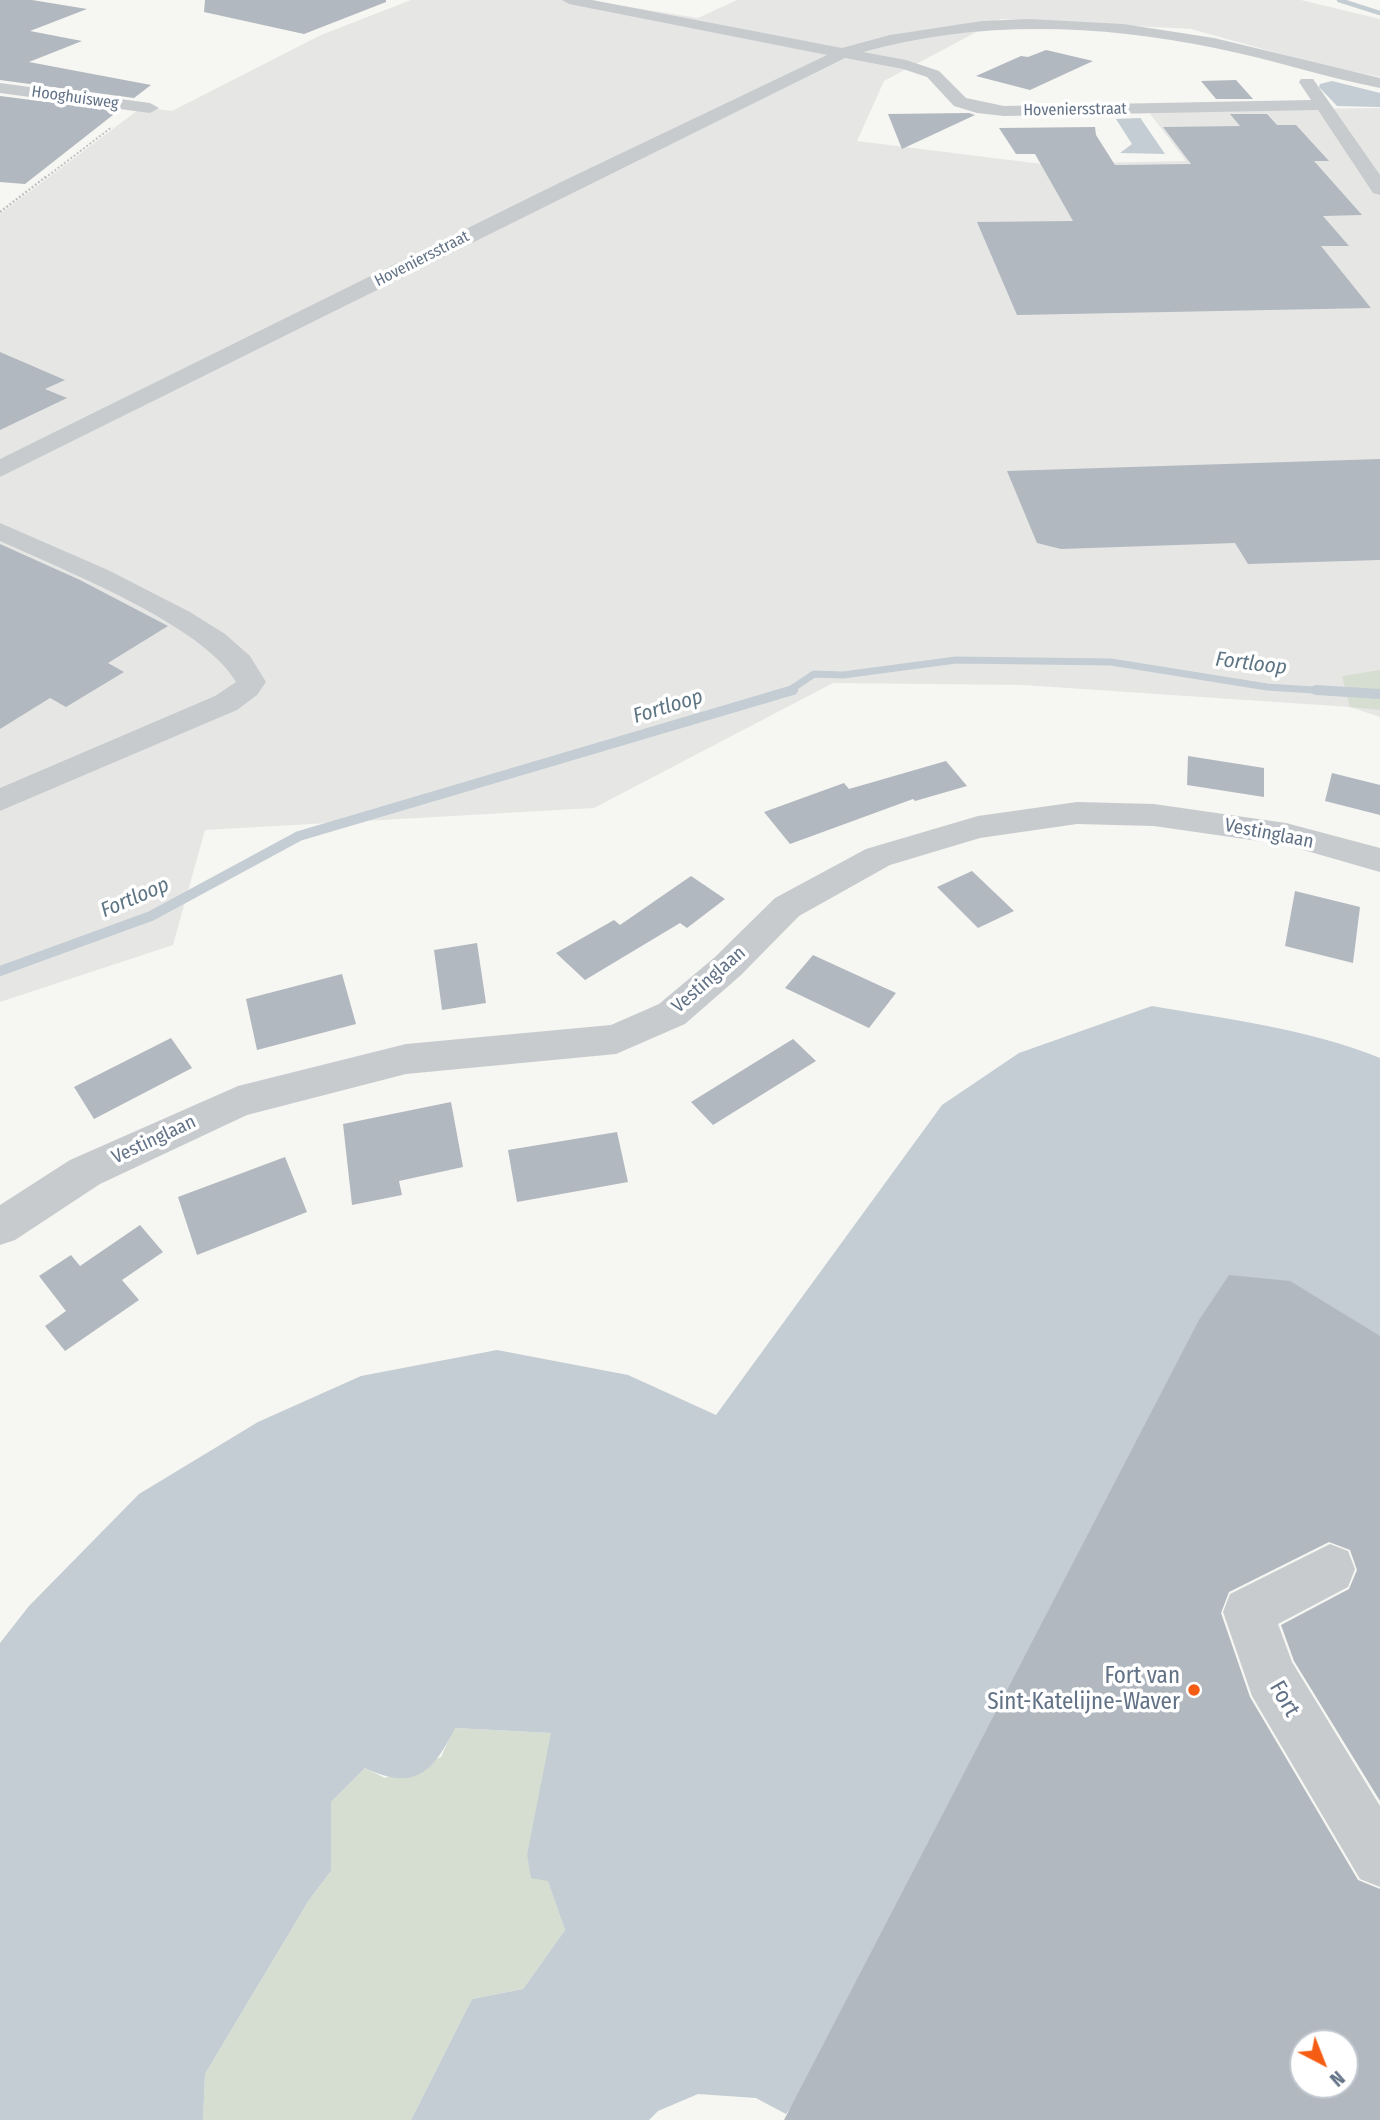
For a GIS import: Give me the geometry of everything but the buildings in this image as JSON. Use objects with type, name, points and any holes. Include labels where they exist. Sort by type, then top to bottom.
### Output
[{"type":"street","points":[[569,0],[845,52]]},
{"type":"street","name":"Hoveniersstraat","points":[[0,469],[556,192],[845,52],[886,40],[945,30],[1003,26],[1079,26],[1141,31],[1213,42],[1380,83]]},
{"type":"street","name":"Hoveniersstraat","points":[[845,52],[906,65],[933,74],[961,102],[977,108],[1004,111],[1321,105]]},
{"type":"street","points":[[1311,68],[1306,75],[1307,83],[1380,189]]},
{"type":"street","name":"Hooghuisweg","points":[[0,88],[146,108]]},
{"type":"street","points":[[0,531],[180,616],[219,643],[249,671],[251,682],[246,689],[226,703],[0,800]]},
{"type":"street","name":"Vestinglaan","points":[[0,1227],[85,1172],[238,1102],[406,1059],[616,1039],[672,1014],[728,966],[787,907],[878,857],[978,827],[1077,813],[1154,815],[1286,834],[1380,860]]},
{"type":"street","name":"Fort","points":[[1330,1569],[1248,1612],[1271,1677],[1380,1859]]},
{"type":"path","points":[[0,212],[146,108]]},
{"type":"shaded area","points":[[411,0],[586,0],[698,18],[737,0],[1301,0],[1380,19],[1380,77],[1317,64],[1191,29],[1001,19],[884,81],[857,141],[1042,164],[1186,161],[1148,111],[1380,108],[1380,717],[1350,707],[1023,685],[833,683],[594,808],[205,830],[173,945],[0,1002],[0,214],[142,107],[172,111],[321,35]]},
{"type":"shaded area","points":[[1332,81],[1380,93],[1380,107],[1337,106],[1319,87],[1320,84]]},
{"type":"shaded area","points":[[1141,118],[1165,154],[1120,153],[1132,144],[1116,119]]},
{"type":"shaded area","points":[[1380,670],[1380,710],[1350,707],[1342,676]]},
{"type":"shaded area","points":[[1152,1006],[1296,1032],[1380,1058],[1380,1336],[786,2114],[756,2098],[698,2094],[658,2111],[649,2120],[411,2120],[472,1999],[523,1989],[565,1930],[548,1881],[531,1878],[527,1854],[551,1733],[455,1728],[439,1756],[421,1774],[397,1778],[365,1768],[331,1802],[331,1871],[309,1900],[205,2074],[203,2120],[0,2120],[0,1643],[29,1606],[139,1494],[258,1422],[361,1376],[497,1350],[628,1375],[716,1415],[942,1105],[1019,1053]]},
{"type":"shaded area","points":[[454,1728],[552,1733],[527,1854],[548,1880],[565,1930],[523,1989],[472,1999],[411,2120],[203,2120],[205,2074],[309,1900],[331,1871],[331,1802],[365,1768],[385,1778],[441,1757]]},
{"type":"waterway","points":[[1339,0],[1380,13]]},
{"type":"waterway","name":"Fortloop","points":[[788,692],[814,674],[843,675],[956,660],[1111,662],[1267,687],[1344,692]]},
{"type":"waterway","name":"Fortloop","points":[[788,692],[793,690]]},
{"type":"waterway","name":"Fortloop","points":[[1316,690],[1380,694]]},
{"type":"waterway","name":"Fortloop","points":[[0,971],[151,916],[299,836],[788,692]]},
{"type":"place","name":"Fort van Sint-Katelijne-Waver","points":[[1194,1690]]}]
